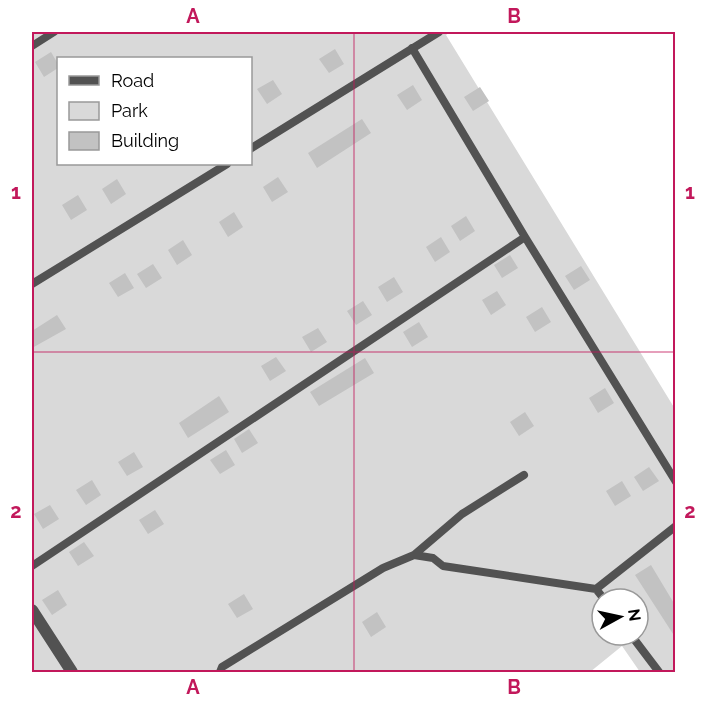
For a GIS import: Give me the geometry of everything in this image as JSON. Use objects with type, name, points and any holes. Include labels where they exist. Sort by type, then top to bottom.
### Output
[{"type":"street","points":[[32,610],[72,672]]},
{"type":"lane","points":[[32,46],[54,32]]},
{"type":"lane","points":[[252,148],[439,32]]},
{"type":"lane","points":[[412,48],[675,482]]},
{"type":"lane","points":[[32,284],[225,165]]},
{"type":"lane","points":[[32,566],[525,237]]},
{"type":"lane","points":[[220,672],[222,667],[383,568],[414,555],[462,514],[524,475]]},
{"type":"lane","points":[[599,587],[675,526]]},
{"type":"lane","points":[[414,555],[433,558],[443,566],[590,588]]},
{"type":"lane","points":[[640,647],[659,672]]},
{"type":"green space","points":[[32,32],[450,32],[446,35],[675,409],[675,672],[640,672],[623,647],[650,647],[650,587],[590,587],[590,647],[621,647],[590,672],[32,672]]},
{"type":"building","points":[[335,49],[344,64],[329,73],[319,59]]},
{"type":"building","points":[[51,52],[57,62],[57,69],[44,77],[35,62]]},
{"type":"building","points":[[273,80],[282,94],[267,104],[257,89]]},
{"type":"building","points":[[413,85],[422,100],[407,110],[397,95]]},
{"type":"building","points":[[480,87],[489,101],[473,111],[464,97]]},
{"type":"building","points":[[362,119],[371,133],[317,168],[308,153]]},
{"type":"building","points":[[278,177],[288,192],[272,202],[263,187]]},
{"type":"building","points":[[117,179],[126,194],[111,204],[102,189]]},
{"type":"building","points":[[78,195],[87,210],[71,220],[62,205]]},
{"type":"building","points":[[234,212],[243,227],[228,237],[219,222]]},
{"type":"building","points":[[466,216],[475,231],[460,241],[451,226]]},
{"type":"building","points":[[441,237],[450,252],[435,262],[426,247]]},
{"type":"building","points":[[183,240],[192,255],[177,265],[168,250]]},
{"type":"building","points":[[510,255],[518,268],[502,278],[494,265]]},
{"type":"building","points":[[153,264],[162,278],[146,288],[137,274]]},
{"type":"building","points":[[581,266],[590,280],[574,290],[565,276]]},
{"type":"building","points":[[125,273],[134,288],[118,297],[109,283]]},
{"type":"building","points":[[394,277],[403,292],[387,302],[378,287]]},
{"type":"building","points":[[497,291],[506,305],[491,315],[482,300]]},
{"type":"building","points":[[363,301],[372,315],[356,325],[347,311]]},
{"type":"building","points":[[542,307],[551,322],[535,332],[526,317]]},
{"type":"building","points":[[57,315],[66,329],[32,348],[32,331]]},
{"type":"building","points":[[419,322],[428,337],[412,347],[403,332]]},
{"type":"building","points":[[318,328],[327,342],[311,352],[302,337]]},
{"type":"building","points":[[276,357],[286,371],[270,381],[261,366]]},
{"type":"building","points":[[365,358],[374,373],[319,406],[310,392]]},
{"type":"building","points":[[605,388],[614,403],[598,413],[589,398]]},
{"type":"building","points":[[219,396],[229,412],[188,438],[179,423]]},
{"type":"building","points":[[525,412],[534,426],[519,436],[510,422]]},
{"type":"building","points":[[249,429],[258,443],[242,453],[234,439]]},
{"type":"building","points":[[226,450],[235,465],[220,474],[210,460]]},
{"type":"building","points":[[134,452],[143,467],[127,476],[118,462]]},
{"type":"building","points":[[649,467],[659,481],[643,491],[634,477]]},
{"type":"building","points":[[92,480],[101,495],[86,505],[76,490]]},
{"type":"building","points":[[622,481],[631,496],[615,506],[606,491]]},
{"type":"building","points":[[50,505],[59,519],[43,529],[34,514]]},
{"type":"building","points":[[155,510],[164,524],[148,534],[139,520]]},
{"type":"building","points":[[84,542],[94,556],[78,566],[69,552]]},
{"type":"building","points":[[651,565],[675,605],[675,637],[650,598],[650,587],[643,587],[635,575]]},
{"type":"building","points":[[58,590],[67,605],[52,615],[42,600]]},
{"type":"building","points":[[244,594],[253,609],[237,618],[228,604]]},
{"type":"building","points":[[377,612],[386,627],[371,637],[362,622]]}]
